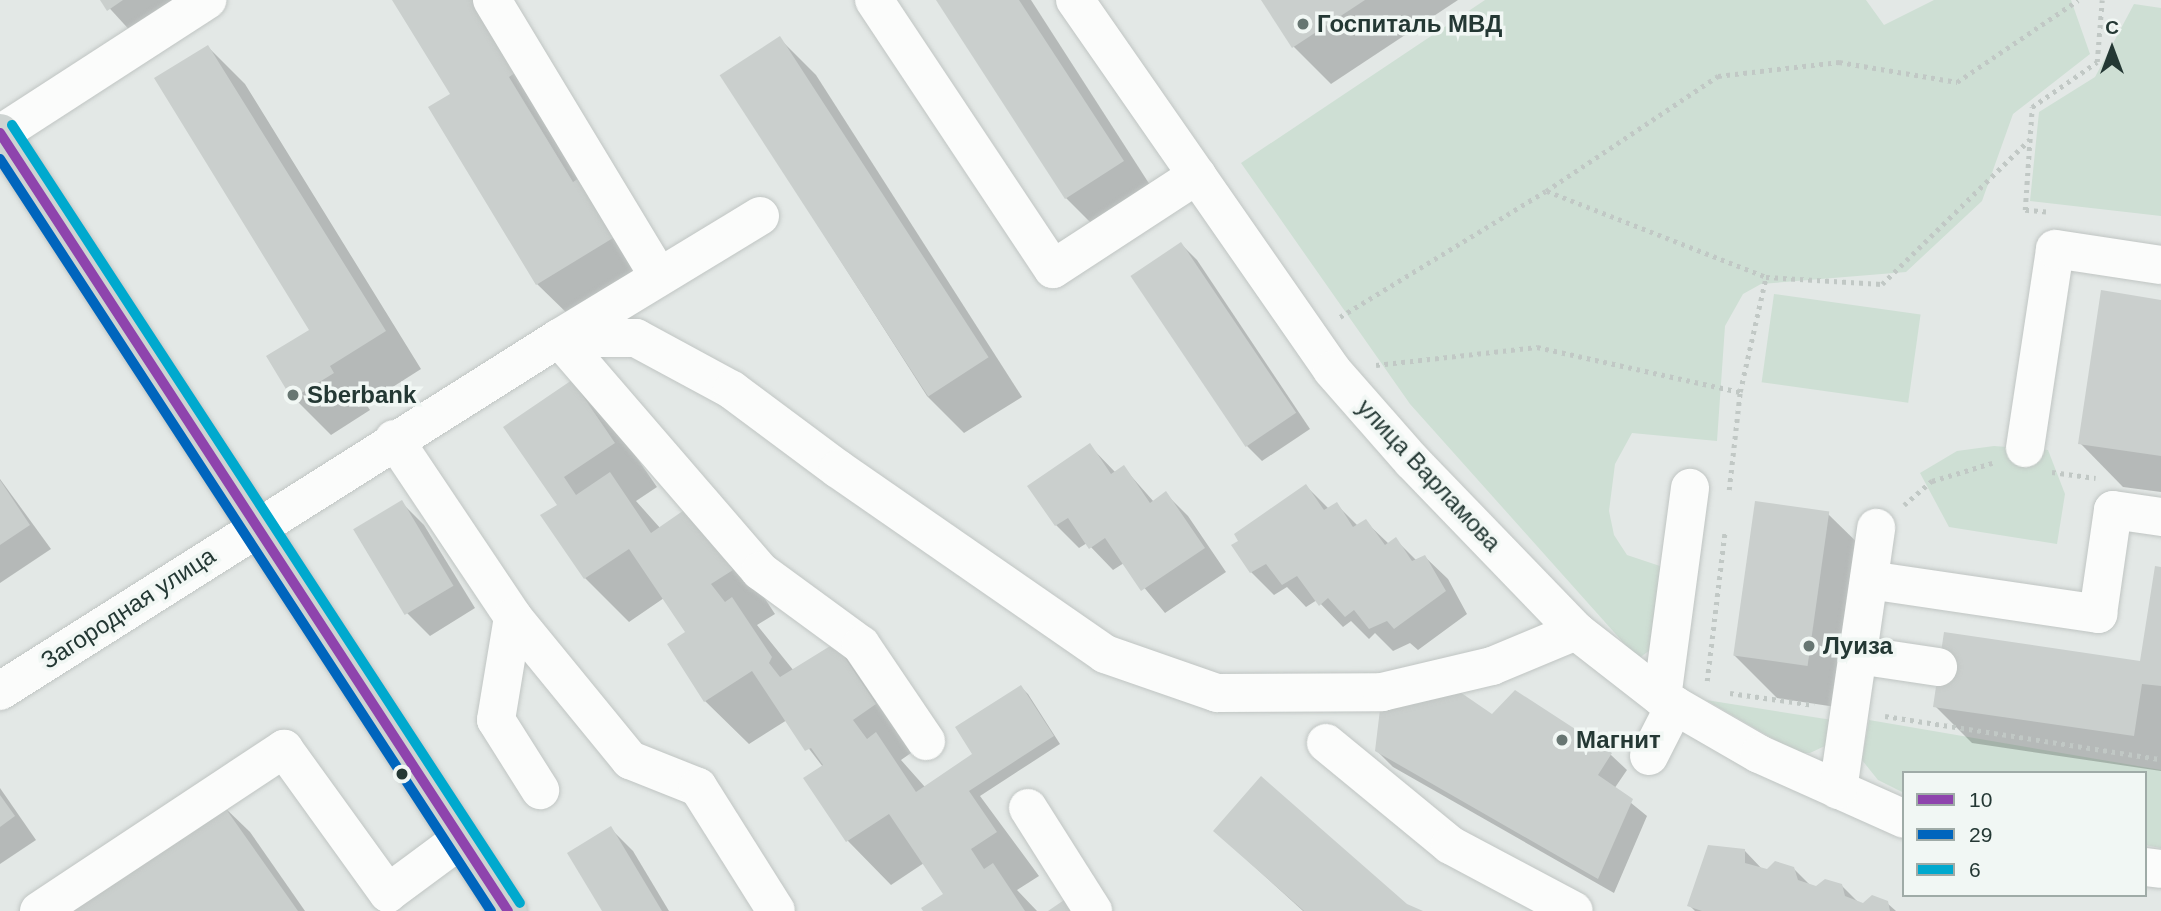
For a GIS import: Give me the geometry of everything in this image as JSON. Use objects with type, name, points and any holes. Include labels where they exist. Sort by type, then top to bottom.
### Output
[{"type":"main road","points":[[0,134],[508,911]]},
{"type":"street","points":[[0,134],[206,0]]},
{"type":"street","points":[[492,0],[659,277]]},
{"type":"street","points":[[874,0],[1053,269],[1197,175]]},
{"type":"street","name":"улица Варламова","points":[[1075,0],[1332,370],[1412,461],[1576,631],[1759,754],[1902,817]]},
{"type":"street","name":"Загородная улица","points":[[0,691],[256,525],[761,216]]},
{"type":"street","points":[[2025,447],[2055,249],[2161,265]]},
{"type":"street","points":[[559,338],[636,338],[732,390],[838,469],[1105,654],[1217,693],[1332,695],[1445,681],[1576,631]]},
{"type":"street","points":[[559,338],[760,571],[860,645],[926,741]]},
{"type":"street","points":[[394,439],[513,617],[630,760],[698,787],[776,911]]},
{"type":"street","points":[[1649,756],[1667,691],[1690,488]]},
{"type":"street","points":[[1869,580],[2098,614],[2113,510],[2161,517]]},
{"type":"street","points":[[1838,790],[1876,528]]},
{"type":"street","points":[[513,617],[496,720],[540,790]]},
{"type":"street","points":[[1858,655],[1938,667]]},
{"type":"street","points":[[1326,743],[1450,845],[1574,911]]},
{"type":"street","points":[[39,911],[284,748],[387,893],[461,839]]},
{"type":"street","points":[[1028,808],[1093,911]]},
{"type":"path","points":[[1309,336],[1546,191],[1718,76],[1839,62],[1957,82],[2078,0]]},
{"type":"path","points":[[2025,210],[2032,107],[2097,62],[2102,0]]},
{"type":"path","points":[[1546,191],[1766,277],[1882,284],[2030,139]]},
{"type":"path","points":[[1728,500],[1740,392],[1766,277]]},
{"type":"path","points":[[1332,370],[1537,347],[1740,392]]},
{"type":"path","points":[[1667,691],[1706,689],[1725,527]]},
{"type":"path","points":[[1720,691],[2161,759]]},
{"type":"green space","points":[[1485,0],[1866,0],[1884,25],[1934,0],[2071,0],[2090,54],[2013,114],[1982,201],[1906,272],[1761,284],[1743,294],[1725,326],[1717,441],[1632,433],[1615,464],[1609,511],[1614,535],[1627,555],[1666,568],[1658,644],[1638,659],[1410,404],[1241,163]]},
{"type":"green space","points":[[2134,4],[2161,8],[2161,216],[2030,201],[2039,112],[2095,77]]},
{"type":"green space","points":[[1774,294],[1921,315],[1908,403],[1762,382]]},
{"type":"green space","points":[[1994,446],[2048,450],[2065,494],[2057,544],[1949,527],[1920,473],[1957,451]]},
{"type":"green space","points":[[1706,700],[1832,720],[1829,744],[1810,753],[1798,753]]},
{"type":"green space","points":[[1869,720],[2161,770],[2161,848],[2147,845],[2147,771],[1902,771],[1902,792],[1878,780],[1862,760]]},
{"type":"building","points":[[100,0],[123,0],[107,11]]},
{"type":"building","points":[[392,0],[477,0],[519,70],[509,77],[573,182],[582,176],[618,235],[536,285],[428,107],[450,94]]},
{"type":"building","points":[[936,0],[1019,0],[1124,161],[1065,199]]},
{"type":"building","name":"Госпиталь МВД","points":[[1261,0],[1365,0],[1292,48]]},
{"type":"building","points":[[780,36],[989,357],[928,396],[720,75]]},
{"type":"building","points":[[208,45],[386,331],[330,366],[334,373],[292,399],[266,356],[309,330],[154,78]]},
{"type":"building","points":[[1181,242],[1296,413],[1246,447],[1130,276]]},
{"type":"building","points":[[2101,290],[2161,300],[2161,456],[2078,444]]},
{"type":"building","points":[[572,380],[615,443],[564,477],[576,495],[610,472],[651,533],[690,506],[733,570],[711,584],[725,602],[732,597],[772,657],[769,663],[780,677],[835,643],[876,704],[853,720],[867,739],[876,732],[916,792],[972,754],[955,727],[1021,685],[1054,736],[969,791],[997,832],[971,849],[984,869],[993,863],[1025,911],[923,911],[921,908],[943,894],[889,814],[846,842],[803,778],[823,765],[811,748],[805,751],[752,671],[704,702],[667,644],[685,632],[629,549],[584,579],[540,515],[557,505],[503,427]]},
{"type":"building","points":[[1090,443],[1111,474],[1124,465],[1150,503],[1166,491],[1205,548],[1141,591],[1105,538],[1089,549],[1068,518],[1055,526],[1027,486]]},
{"type":"building","points":[[0,480],[30,525],[0,545]]},
{"type":"building","points":[[1306,484],[1324,510],[1337,502],[1353,527],[1366,519],[1385,545],[1396,537],[1412,561],[1425,555],[1446,591],[1394,629],[1387,621],[1369,629],[1354,610],[1345,617],[1328,598],[1319,606],[1297,576],[1282,585],[1266,564],[1250,573],[1231,545],[1238,541],[1234,534]]},
{"type":"building","points":[[402,500],[454,586],[405,615],[353,529]]},
{"type":"building","points":[[1755,501],[1829,511],[1808,666],[1733,655]]},
{"type":"building","points":[[2155,566],[2161,567],[2161,686],[2142,684],[2134,736],[1933,707],[1944,632],[2140,661]]},
{"type":"building","points":[[1457,690],[1492,714],[1515,690],[1612,753],[1598,775],[1633,799],[1598,879],[1375,751],[1381,701]]},
{"type":"building","points":[[1261,776],[1407,904],[1423,911],[1304,911],[1213,831]]},
{"type":"building","points":[[0,795],[15,816],[0,827]]},
{"type":"building","points":[[221,802],[298,911],[64,911]]},
{"type":"building","points":[[611,826],[662,911],[602,911],[567,853]]},
{"type":"building","points":[[1708,845],[1745,849],[1745,863],[1767,869],[1775,861],[1794,867],[1798,880],[1816,886],[1825,879],[1842,884],[1845,896],[1863,903],[1872,895],[1888,901],[1890,911],[1702,911],[1687,906]]},
{"type":"building","points":[[1070,896],[1080,911],[1048,911]]},
{"type":"transit line","name":"6","points":[[12,125],[520,903]]},
{"type":"transit line","name":"10","points":[[0,133],[508,911]]},
{"type":"transit line","name":"29","points":[[0,159],[491,911]]},
{"type":"place","name":"Госпиталь МВД","points":[[1303,24]]},
{"type":"place","name":"Sberbank","points":[[293,395]]},
{"type":"place","name":"Луиза","points":[[1809,646]]},
{"type":"place","name":"Магнит","points":[[1562,740]]}]
